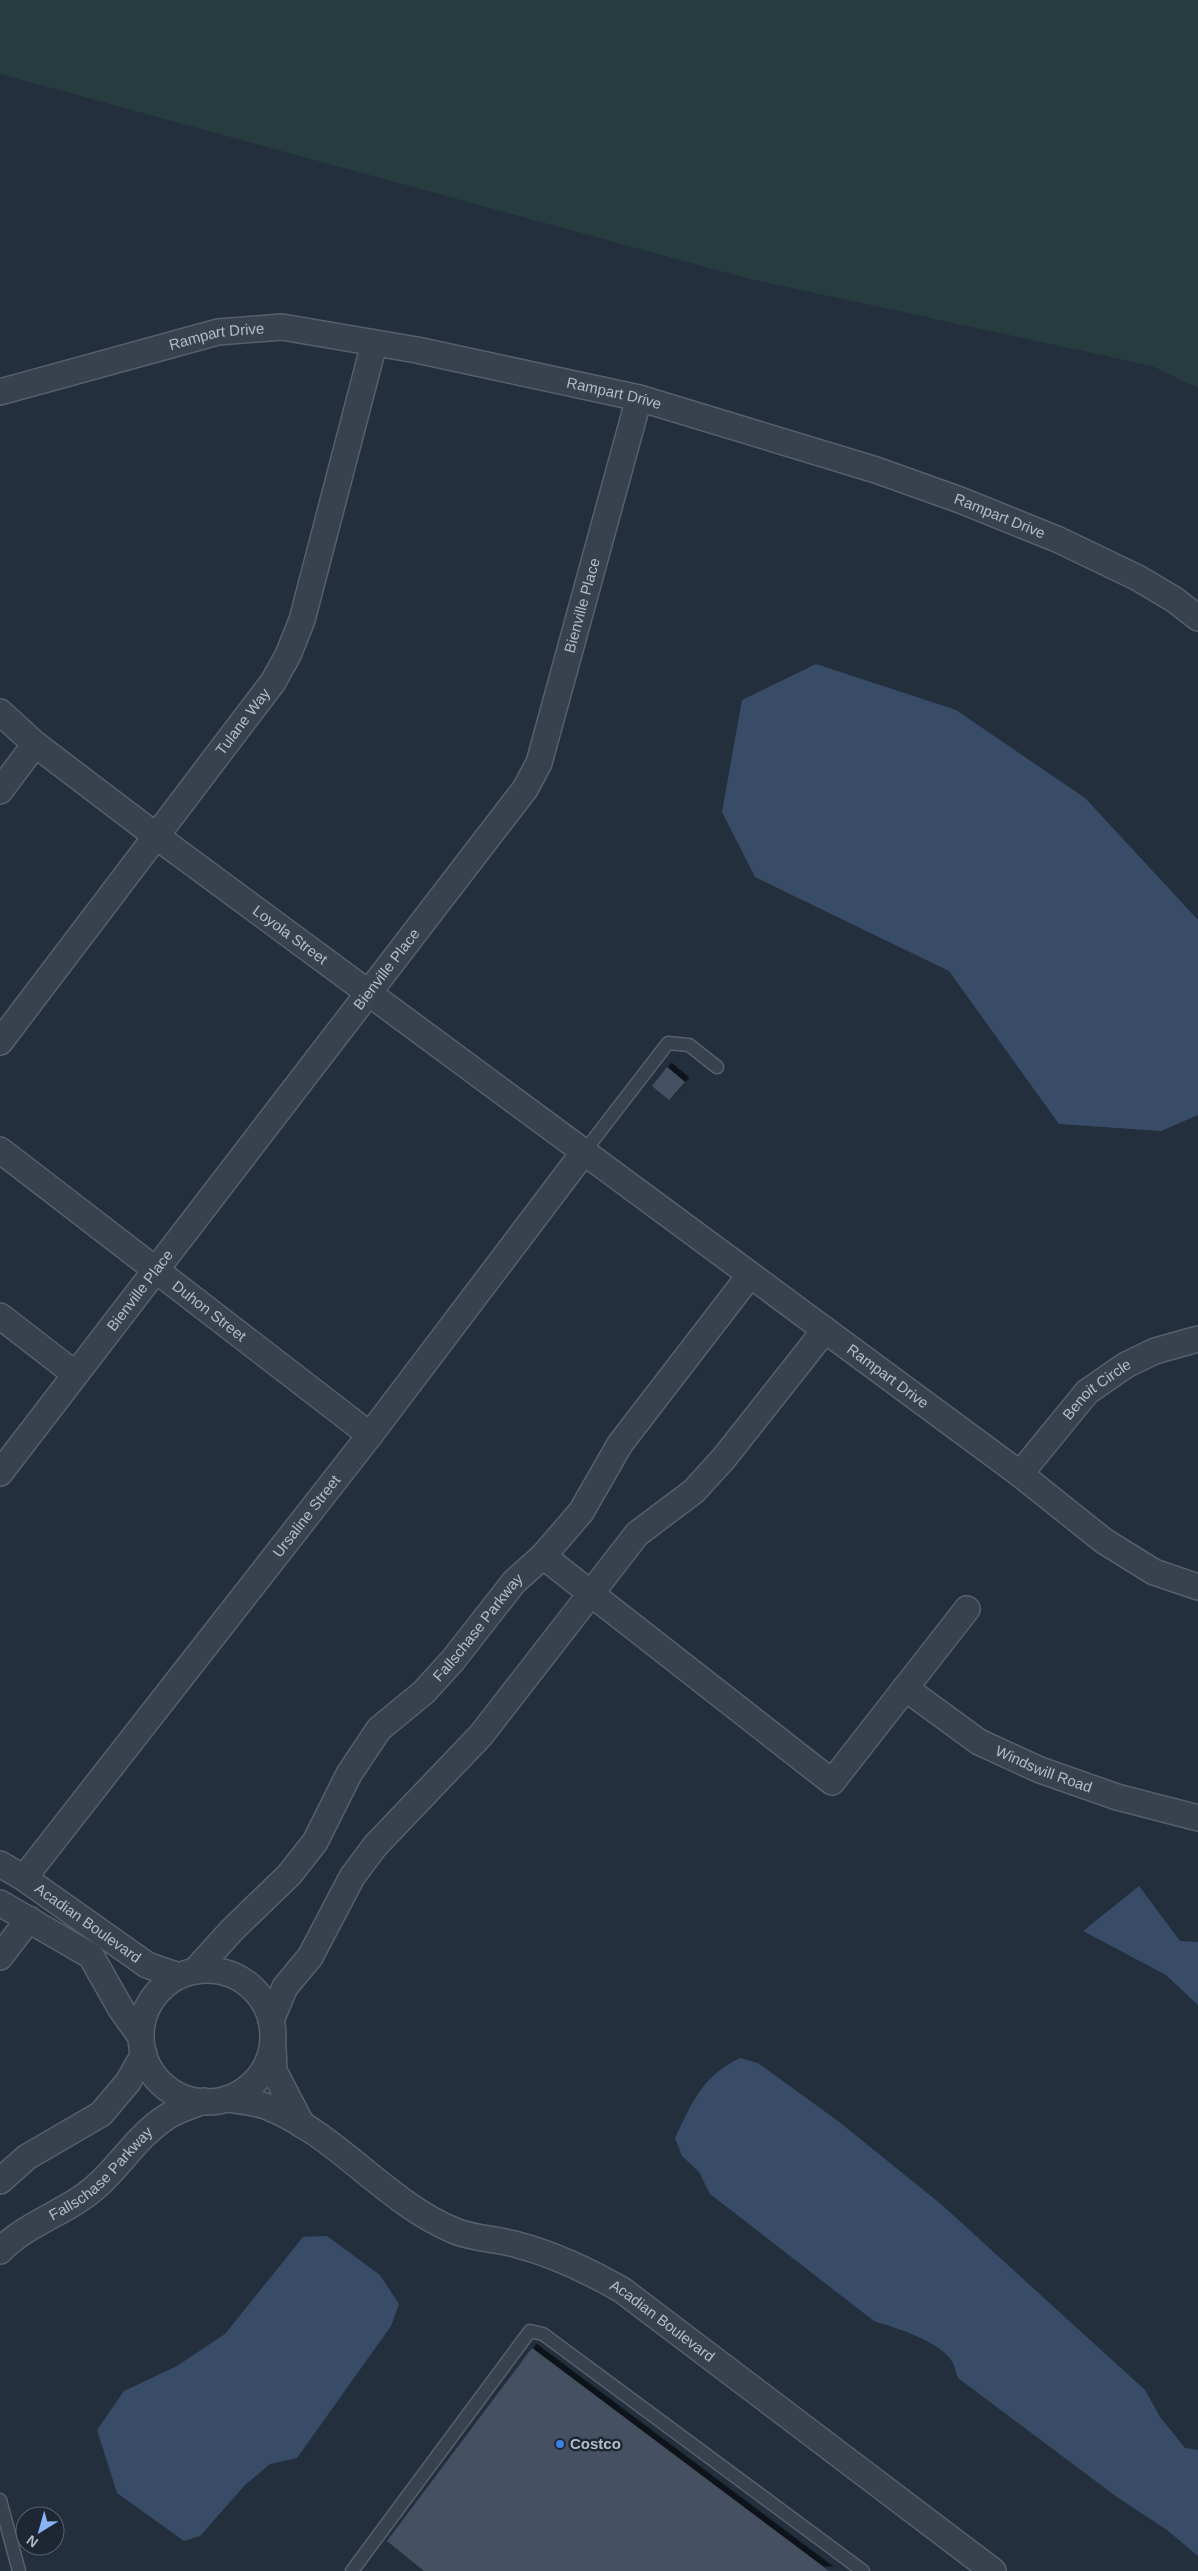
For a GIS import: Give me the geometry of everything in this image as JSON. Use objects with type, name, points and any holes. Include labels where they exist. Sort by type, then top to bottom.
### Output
[{"type":"street","name":"Rampart Drive","points":[[0,392],[218,332],[282,327],[417,350],[639,398],[876,470],[960,500],[1059,540],[1138,578],[1174,600],[1198,618]]},
{"type":"street","name":"Tulane Way","points":[[0,1042],[273,682],[288,656],[302,620],[374,344]]},
{"type":"street","name":"Bienville Place","points":[[0,1473],[526,789],[539,763],[639,398]]},
{"type":"street","name":"Loyola Street","points":[[0,712],[35,744],[156,836],[584,1152]]},
{"type":"street","points":[[0,790],[35,744]]},
{"type":"street","name":"Duhon Street","points":[[0,1150],[155,1271],[370,1434]]},
{"type":"street","name":"Rampart Drive","points":[[584,1152],[1020,1474],[1104,1541],[1154,1572],[1198,1587]]},
{"type":"street","name":"Ursaline Street","points":[[24,1878],[370,1434],[584,1152]]},
{"type":"street","name":"Fallschase Parkway","points":[[187,1973],[289,1875],[315,1842],[350,1774],[379,1729],[424,1692],[453,1660],[514,1582],[543,1556],[581,1512],[620,1444],[750,1274]]},
{"type":"street","points":[[0,1316],[75,1374]]},
{"type":"street","points":[[142,2046],[152,2073],[166,2087],[184,2097],[215,2100],[244,2090],[258,2078],[268,2061],[272,2031],[285,1988],[310,1957],[352,1876],[375,1846],[481,1735],[637,1534],[694,1491],[724,1458],[825,1330]]},
{"type":"street","name":"Benoit Circle","points":[[1020,1474],[1087,1392],[1126,1365],[1155,1351],[1198,1339]]},
{"type":"street","points":[[543,1556],[832,1782],[966,1609]]},
{"type":"street","name":"Windswill Road","points":[[905,1688],[980,1742],[1040,1770],[1117,1797],[1198,1818]]},
{"type":"street","name":"Acadian Boulevard","points":[[0,1864],[24,1878],[147,1965],[187,1973]]},
{"type":"street","name":"Acadian Boulevard","points":[[0,1903],[91,1956],[142,2046]]},
{"type":"street","points":[[0,1957],[29,1919]]},
{"type":"street","points":[[0,2181],[27,2157],[101,2114],[128,2082],[142,2046],[143,2021],[150,2002],[162,1987],[187,1973],[212,1970],[228,1973],[242,1980],[255,1991],[265,2004],[272,2031]]},
{"type":"street","name":"Acadian Boulevard","points":[[272,2031],[274,2071],[302,2125]]},
{"type":"street","name":"Fallschase Parkway","points":[[0,2251],[40,2221],[86,2194],[112,2174],[140,2138],[166,2117],[215,2100]]},
{"type":"street","name":"Acadian Boulevard","points":[[215,2100],[267,2107],[302,2125],[424,2215],[456,2231],[518,2244],[577,2265],[622,2290],[993,2571]]},
{"type":"lane","points":[[584,1152],[668,1042],[689,1045],[717,1066]]},
{"type":"lane","points":[[352,2571],[530,2331],[543,2334],[863,2571]]},
{"type":"lane","points":[[0,2500],[19,2571]]},
{"type":"green space","points":[[0,0],[1198,0],[1198,388],[1152,366],[746,278],[0,74]]},
{"type":"water","points":[[816,664],[956,710],[1085,798],[1198,920],[1198,1115],[1161,1131],[1059,1124],[949,971],[755,877],[722,812],[742,700]]},
{"type":"water","points":[[1139,1886],[1180,1941],[1198,1942],[1198,2005],[1166,1975],[1083,1931]]},
{"type":"water","points":[[740,2058],[758,2063],[838,2121],[942,2205],[1145,2390],[1160,2417],[1185,2448],[1198,2450],[1198,2556],[1167,2530],[1117,2497],[958,2378],[953,2363],[939,2348],[917,2336],[874,2321],[710,2194],[699,2172],[682,2156],[675,2138],[693,2102],[707,2082],[727,2065]]},
{"type":"water","points":[[327,2236],[380,2275],[399,2304],[391,2326],[297,2458],[270,2464],[245,2485],[200,2536],[184,2541],[117,2493],[97,2430],[124,2391],[177,2366],[225,2334],[303,2237]]},
{"type":"building","points":[[667,1067],[685,1082],[669,1100],[652,1086]]},
{"type":"building","name":"Costco","points":[[532,2348],[829,2571],[424,2571],[387,2541]]},
{"type":"place","name":"Costco","points":[[560,2444]]}]
